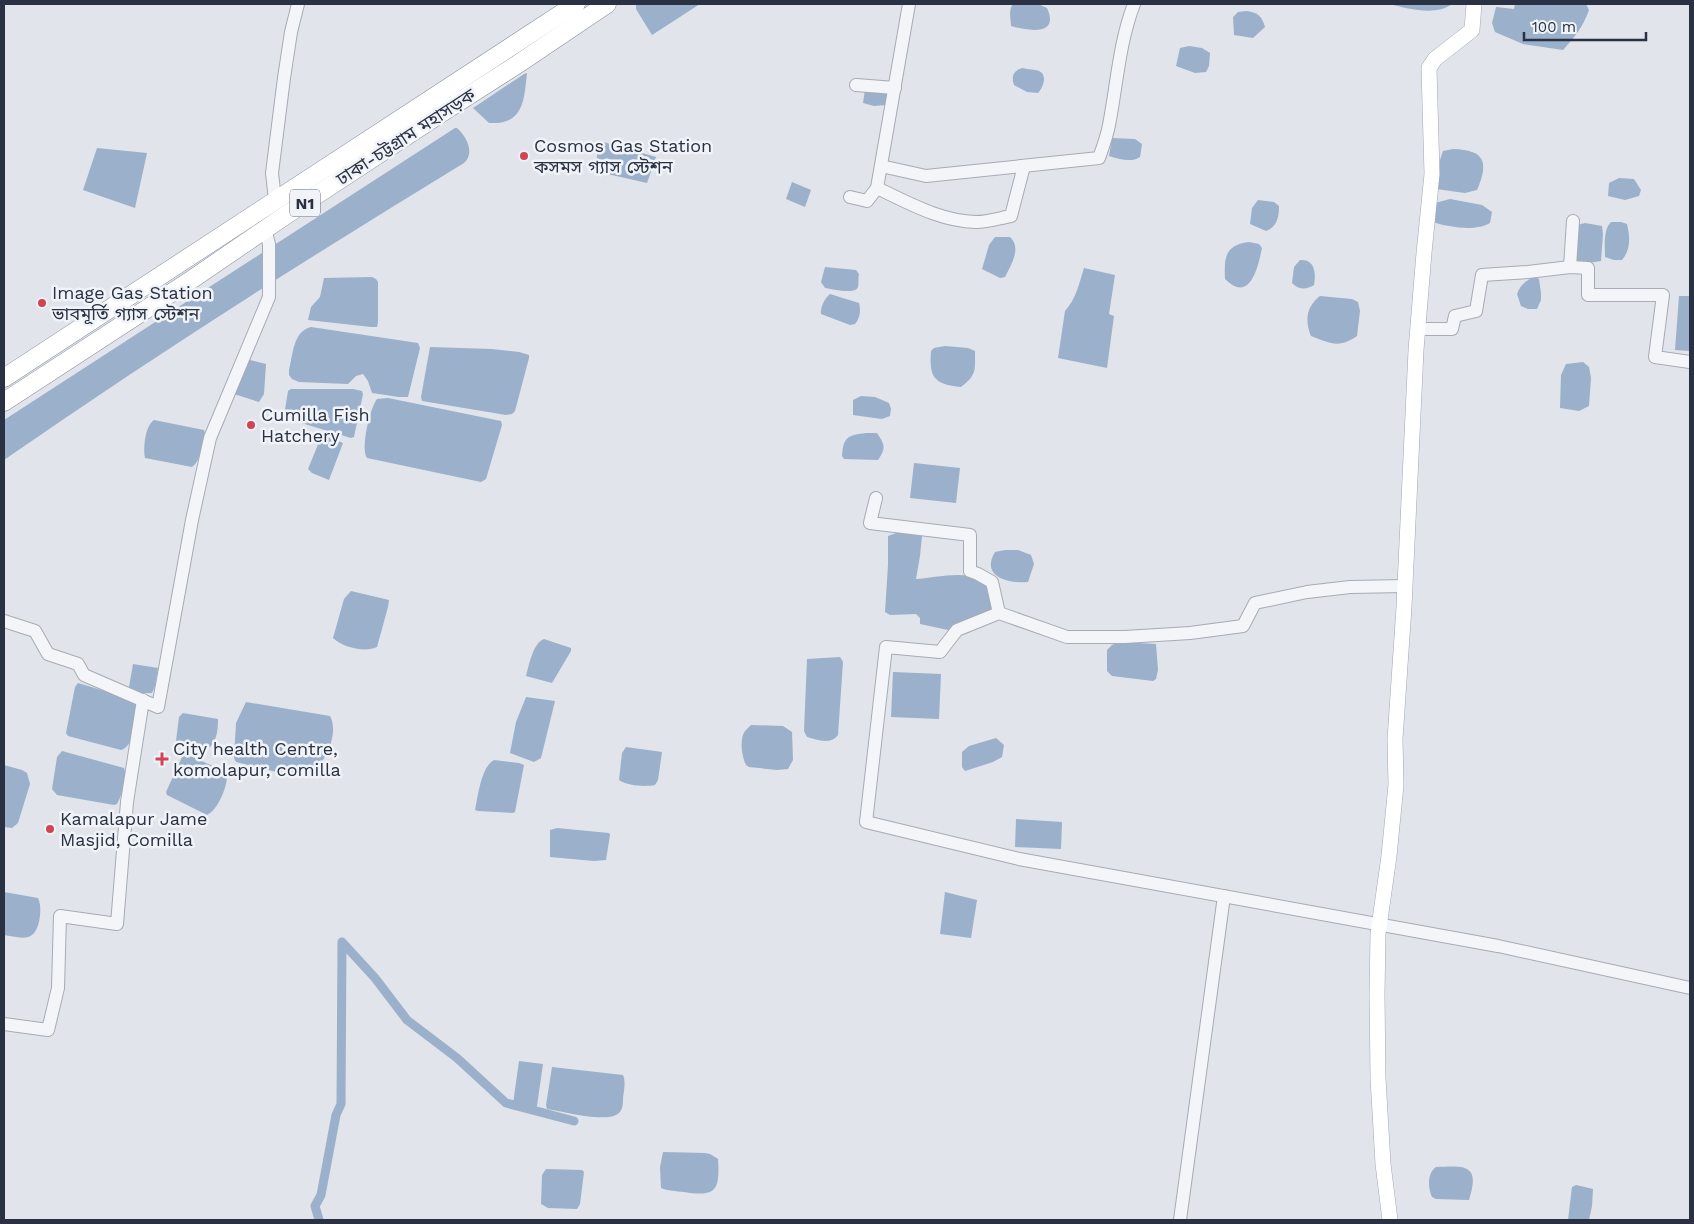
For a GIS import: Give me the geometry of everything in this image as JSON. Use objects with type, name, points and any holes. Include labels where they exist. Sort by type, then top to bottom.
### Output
[{"type":"highway","name":"ঢাকা-চট্টগ্রাম মহাসড়ক","points":[[4,378],[576,4]]},
{"type":"highway","name":"ঢাকা-চট্টগ্রাম মহাসড়ক","points":[[4,402],[191,280],[267,237],[452,106],[607,4]]},
{"type":"main road","points":[[1390,1220],[1383,1164],[1378,1078],[1377,996],[1380,925],[1396,785],[1395,739],[1418,328],[1432,174],[1429,68],[1435,59],[1472,30],[1474,4]]},
{"type":"street","points":[[275,200],[272,172],[291,32],[298,4]]},
{"type":"street","points":[[850,197],[867,202],[877,188],[909,4]]},
{"type":"street","points":[[881,166],[926,176],[1099,158],[1109,127],[1119,61],[1134,4]]},
{"type":"street","points":[[856,85],[895,88]]},
{"type":"street","points":[[877,188],[914,206],[950,218],[976,222],[987,221],[1011,216],[1024,166]]},
{"type":"street","points":[[1570,267],[1573,221]]},
{"type":"street","points":[[4,621],[35,631],[48,654],[78,664],[84,675],[158,707],[192,520],[210,438],[269,297],[267,237]]},
{"type":"street","points":[[1418,328],[1452,329],[1455,316],[1476,311],[1482,275],[1570,267],[1588,268],[1588,295],[1663,295],[1655,357],[1690,362]]},
{"type":"street","points":[[876,498],[870,522],[970,534],[970,571],[992,582],[999,613]]},
{"type":"street","points":[[1405,586],[1350,586],[1307,592],[1255,603],[1243,626],[1190,634],[1067,637],[999,613],[957,630],[940,652],[886,647],[866,822],[1019,859],[1498,946],[1690,988]]},
{"type":"street","points":[[4,1024],[48,1030],[58,988],[60,916],[117,924],[127,802],[143,700]]},
{"type":"street","points":[[1180,1220],[1224,896]]},
{"type":"water","points":[[636,4],[700,4],[652,35],[636,9]]},
{"type":"water","points":[[1013,4],[1038,4],[1047,8],[1050,17],[1049,23],[1046,27],[1033,30],[1011,26],[1010,12]]},
{"type":"water","points":[[1390,4],[1452,4],[1446,8],[1431,11]]},
{"type":"water","points":[[1515,4],[1586,4],[1589,10],[1578,32],[1563,50],[1523,44],[1495,32],[1492,23],[1496,7],[1514,9]]},
{"type":"water","points":[[1246,11],[1258,15],[1265,27],[1253,38],[1234,35],[1233,17],[1238,12]]},
{"type":"water","points":[[1189,46],[1202,48],[1210,53],[1209,66],[1206,72],[1195,73],[1176,66],[1180,48]]},
{"type":"water","points":[[1023,68],[1037,70],[1042,73],[1044,78],[1043,85],[1038,93],[1027,92],[1014,85],[1014,74],[1017,70]]},
{"type":"water","points":[[527,73],[525,92],[520,109],[509,120],[501,123],[489,123],[473,108],[524,74]]},
{"type":"water","points":[[865,89],[888,91],[886,105],[874,106],[863,103]]},
{"type":"water","points":[[455,128],[467,140],[469,155],[464,163],[232,308],[4,460],[4,420]]},
{"type":"water","points":[[1112,138],[1135,139],[1142,144],[1140,157],[1129,160],[1109,156]]},
{"type":"water","points":[[600,141],[656,157],[647,183],[594,171]]},
{"type":"water","points":[[97,148],[147,153],[135,208],[83,190]]},
{"type":"water","points":[[1453,149],[1472,152],[1482,159],[1483,172],[1477,190],[1465,193],[1436,189],[1443,151]]},
{"type":"water","points":[[1619,178],[1634,179],[1641,190],[1639,196],[1625,200],[1608,196],[1609,183]]},
{"type":"water","points":[[792,182],[811,190],[805,207],[786,199]]},
{"type":"water","points":[[1450,199],[1482,205],[1492,212],[1490,223],[1470,228],[1454,227],[1432,222],[1435,203]]},
{"type":"water","points":[[1258,200],[1274,202],[1279,206],[1277,221],[1273,227],[1266,231],[1250,224],[1252,208]]},
{"type":"water","points":[[1611,222],[1627,224],[1629,243],[1627,252],[1622,260],[1605,257],[1606,234],[1608,225]]},
{"type":"water","points":[[1585,223],[1602,226],[1601,261],[1588,263],[1573,261],[1577,225]]},
{"type":"water","points":[[995,237],[1010,237],[1015,246],[1014,257],[1010,267],[1005,277],[1000,278],[982,269],[989,245]]},
{"type":"water","points":[[1249,242],[1259,244],[1262,248],[1255,273],[1247,285],[1241,287],[1234,286],[1225,279],[1226,258],[1235,246]]},
{"type":"water","points":[[1300,260],[1305,260],[1312,264],[1315,276],[1314,285],[1308,288],[1300,288],[1292,283],[1294,267]]},
{"type":"water","points":[[825,267],[856,270],[859,274],[858,287],[853,291],[825,288],[821,282]]},
{"type":"water","points":[[1084,268],[1115,275],[1109,314],[1114,316],[1107,368],[1058,358],[1065,311],[1075,296]]},
{"type":"water","points":[[372,277],[378,282],[377,327],[308,320],[311,307],[320,297],[324,278]]},
{"type":"water","points":[[1535,277],[1539,279],[1541,300],[1537,309],[1528,309],[1521,306],[1517,294],[1524,283]]},
{"type":"water","points":[[830,294],[859,303],[860,314],[855,324],[850,325],[821,314],[823,303]]},
{"type":"water","points":[[1320,296],[1352,299],[1358,302],[1360,311],[1357,336],[1339,344],[1334,344],[1311,336],[1308,325],[1309,309]]},
{"type":"water","points":[[1679,296],[1690,296],[1690,351],[1675,350]]},
{"type":"water","points":[[311,327],[418,343],[420,348],[408,397],[372,393],[368,381],[363,374],[356,376],[348,384],[299,382],[292,379],[289,375],[289,370],[297,338],[305,329]]},
{"type":"water","points":[[945,346],[968,348],[975,351],[974,372],[970,379],[961,387],[945,384],[935,378],[932,373],[931,351],[934,348]]},
{"type":"water","points":[[430,347],[492,349],[529,355],[515,411],[512,414],[506,415],[422,401],[421,397]]},
{"type":"water","points":[[246,359],[266,364],[264,394],[259,402],[234,394]]},
{"type":"water","points":[[1583,362],[1589,367],[1591,378],[1589,406],[1579,411],[1560,408],[1561,375],[1566,364]]},
{"type":"water","points":[[291,389],[353,389],[362,391],[354,437],[351,438],[288,419],[284,416],[288,391]]},
{"type":"water","points":[[861,396],[875,397],[889,403],[891,409],[890,416],[882,419],[853,415],[853,400]]},
{"type":"water","points":[[388,398],[501,421],[502,425],[486,479],[481,482],[367,458],[365,438],[374,404],[377,399]]},
{"type":"water","points":[[154,420],[204,430],[205,434],[201,452],[192,467],[145,458],[144,449],[147,432]]},
{"type":"water","points":[[877,433],[882,441],[884,446],[878,460],[844,459],[842,456],[845,441],[851,436]]},
{"type":"water","points":[[325,436],[343,443],[329,480],[312,473],[308,469],[321,437]]},
{"type":"water","points":[[914,463],[960,468],[956,503],[910,498]]},
{"type":"water","points":[[899,532],[922,536],[916,579],[956,575],[967,575],[976,578],[984,582],[989,589],[993,612],[948,630],[920,624],[920,618],[916,614],[890,615],[885,612],[888,536]]},
{"type":"water","points":[[1018,550],[1031,555],[1034,564],[1028,582],[1005,580],[994,573],[991,568],[991,561],[995,552]]},
{"type":"water","points":[[351,591],[389,600],[377,647],[372,649],[354,648],[342,644],[333,638],[344,599]]},
{"type":"water","points":[[544,639],[571,648],[552,683],[526,676],[534,650],[540,641]]},
{"type":"water","points":[[1119,642],[1156,644],[1158,670],[1156,679],[1153,681],[1112,676],[1107,671],[1107,650]]},
{"type":"water","points":[[840,657],[843,662],[838,735],[828,741],[807,737],[804,731],[807,659]]},
{"type":"water","points":[[133,664],[158,668],[152,693],[130,690]]},
{"type":"water","points":[[893,672],[941,674],[939,719],[891,717]]},
{"type":"water","points":[[78,683],[128,698],[137,703],[134,730],[130,743],[126,747],[121,750],[68,736],[66,733],[75,687]]},
{"type":"water","points":[[526,697],[555,701],[541,758],[534,762],[510,753],[516,722]]},
{"type":"water","points":[[246,702],[330,716],[333,734],[326,754],[320,764],[304,777],[236,762],[234,758],[236,723]]},
{"type":"water","points":[[183,713],[218,719],[216,738],[210,747],[205,748],[176,741],[179,717]]},
{"type":"water","points":[[751,725],[783,726],[792,732],[793,760],[788,769],[777,770],[746,765],[742,753],[742,739],[743,734]]},
{"type":"water","points":[[996,738],[1004,745],[1002,757],[965,771],[962,767],[962,752],[969,746]]},
{"type":"water","points":[[626,747],[662,752],[658,780],[655,785],[637,786],[619,780],[622,753]]},
{"type":"water","points":[[62,751],[124,768],[125,782],[117,804],[57,795],[52,789],[57,757]]},
{"type":"water","points":[[183,755],[188,755],[224,771],[227,776],[221,798],[215,808],[207,815],[167,795],[166,792]]},
{"type":"water","points":[[494,760],[524,765],[515,812],[513,813],[475,810],[483,775]]},
{"type":"water","points":[[4,765],[27,773],[30,784],[18,823],[12,828],[4,827]]},
{"type":"water","points":[[1016,819],[1062,822],[1061,849],[1015,847]]},
{"type":"water","points":[[557,828],[609,833],[606,860],[594,861],[550,857],[550,830]]},
{"type":"water","points":[[4,892],[38,898],[40,914],[38,926],[32,935],[22,938],[4,935]]},
{"type":"water","points":[[945,892],[977,900],[971,938],[940,934]]},
{"type":"water","points":[[519,1061],[543,1064],[537,1106],[535,1108],[513,1104]]},
{"type":"water","points":[[552,1067],[623,1075],[622,1106],[619,1113],[613,1116],[595,1117],[547,1109]]},
{"type":"water","points":[[663,1152],[710,1154],[718,1159],[717,1185],[709,1192],[703,1193],[661,1188],[660,1167]]},
{"type":"water","points":[[1436,1167],[1462,1167],[1468,1169],[1473,1179],[1469,1200],[1436,1199],[1432,1197],[1429,1181],[1431,1173]]},
{"type":"water","points":[[546,1169],[582,1170],[584,1172],[580,1204],[577,1209],[548,1208],[541,1204],[542,1175]]},
{"type":"water","points":[[1576,1185],[1593,1189],[1589,1220],[1568,1220],[1572,1187]]},
{"type":"waterway","points":[[319,1220],[315,1206],[321,1195],[336,1115],[341,1104],[342,942],[375,978],[407,1020],[457,1058],[506,1103],[574,1121]]},
{"type":"place","name":"Cosmos Gas Station কসমস গ্যাস স্টেশন","points":[[524,156]]},
{"type":"place","name":"Image Gas Station ভাবমূর্তি গ্যাস স্টেশন","points":[[42,303]]},
{"type":"place","name":"Cumilla Fish Hatchery","points":[[251,425]]},
{"type":"place","name":"City health Centre, komolapur, comilla","points":[[162,759]]},
{"type":"place","name":"Kamalapur Jame Masjid, Comilla","points":[[50,829]]}]
